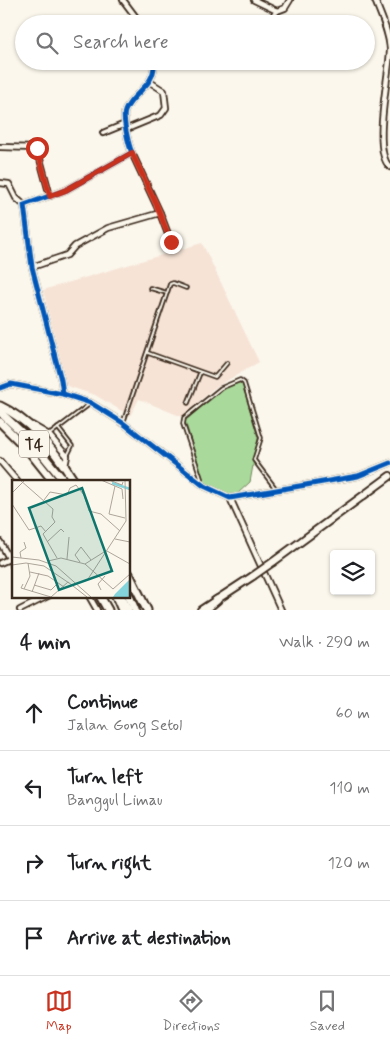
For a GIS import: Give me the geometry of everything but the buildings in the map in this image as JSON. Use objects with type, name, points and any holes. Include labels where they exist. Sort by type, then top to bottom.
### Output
[{"type":"highway","points":[[0,406],[24,421],[45,442],[73,480]]},
{"type":"highway","name":"T4","points":[[0,412],[33,443],[63,480]]},
{"type":"highway","name":"T4","points":[[0,422],[29,451],[52,480]]},
{"type":"highway","points":[[130,576],[149,610]]},
{"type":"highway","points":[[101,598],[108,610]]},
{"type":"highway","points":[[117,598],[122,610]]},
{"type":"highway","points":[[122,598],[128,610]]},
{"type":"highway","points":[[129,598],[135,610]]},
{"type":"highway","points":[[205,610],[217,600]]},
{"type":"main road","points":[[201,610],[273,562],[390,476]]},
{"type":"street","points":[[123,0],[134,15]]},
{"type":"street","points":[[254,0],[277,11]]},
{"type":"street","points":[[274,15],[277,11],[284,9],[290,0]]},
{"type":"street","points":[[375,0],[390,48],[388,81],[381,119],[385,160],[390,167]]},
{"type":"street","points":[[152,70],[150,82],[126,108],[124,114],[132,153],[160,213],[171,242]]},
{"type":"street","points":[[103,134],[161,115],[166,108],[166,94],[150,82]]},
{"type":"street","points":[[0,147],[37,148],[50,196]]},
{"type":"street","points":[[24,205],[66,190],[132,153]]},
{"type":"street","points":[[0,183],[8,184],[16,198],[24,205],[32,267],[62,380],[63,394]]},
{"type":"street","points":[[32,267],[67,255],[75,246],[108,228],[160,213]]},
{"type":"street","points":[[1,386],[11,384],[63,394],[91,403],[123,423],[204,486],[230,498],[358,476],[390,463]]},
{"type":"street","points":[[24,421],[49,435],[67,456],[65,468]]},
{"type":"street","points":[[0,461],[16,480]]},
{"type":"street","points":[[230,498],[281,610]]},
{"type":"street","points":[[0,542],[12,564]]},
{"type":"street","points":[[0,564],[9,559]]},
{"type":"street","points":[[32,598],[34,603]]},
{"type":"street","points":[[20,610],[44,598]]},
{"type":"street","points":[[90,598],[97,610]]},
{"type":"lane","points":[[123,423],[148,354],[170,284],[173,283],[186,288]]},
{"type":"lane","points":[[150,288],[167,293]]},
{"type":"lane","points":[[148,354],[215,377],[227,364]]},
{"type":"lane","points":[[188,404],[200,372]]},
{"type":"lane","points":[[204,486],[183,424],[184,418],[221,388],[240,380],[244,383],[261,438],[254,460],[277,490]]},
{"type":"lane","points":[[49,435],[91,403]]},
{"type":"lane","points":[[58,428],[72,446],[67,456]]},
{"type":"shaded area","points":[[202,243],[259,362],[213,389],[182,417],[139,399],[130,416],[95,395],[67,386],[43,290]]},
{"type":"green space","points":[[242,382],[258,438],[250,482],[237,494],[228,495],[204,482],[185,421],[222,389]]},
{"type":"cycle path","points":[[63,394],[32,267],[24,205],[66,190],[132,153],[125,126],[125,111],[133,98],[148,83],[154,70]]},
{"type":"cycle path","points":[[0,388],[11,384],[63,394],[91,403],[123,423],[204,486],[230,498],[358,476],[390,463]]},
{"type":"route","points":[[37,148],[50,196],[66,190],[132,153],[137,160],[171,242]]}]
